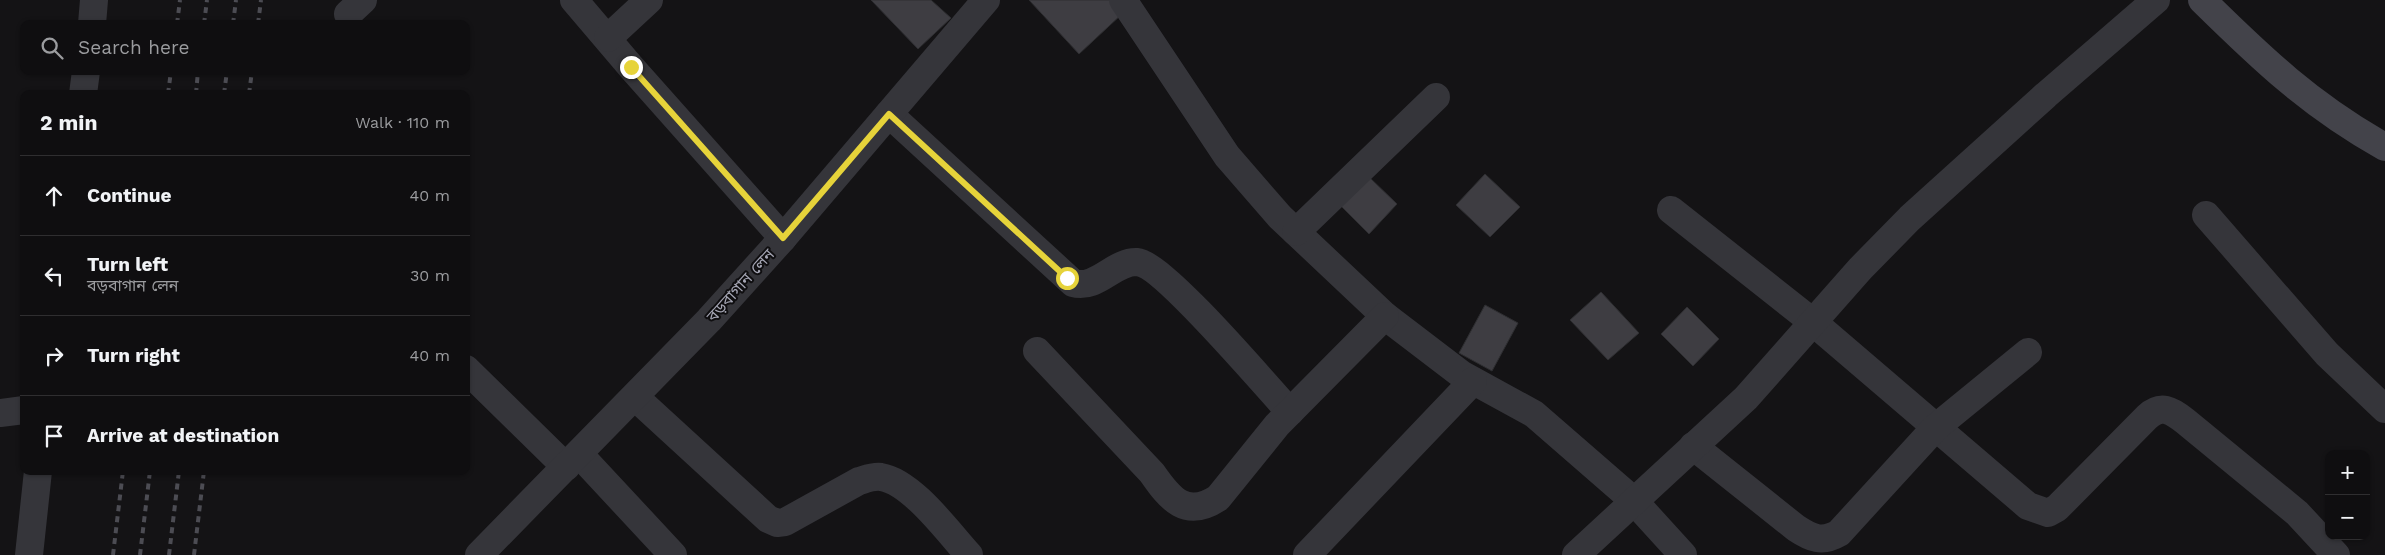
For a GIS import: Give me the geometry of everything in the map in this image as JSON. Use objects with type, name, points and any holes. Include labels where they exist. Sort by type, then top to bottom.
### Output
[{"type":"street","points":[[92,20],[94,0]]},
{"type":"street","points":[[574,0],[783,238]]},
{"type":"street","points":[[608,38],[650,0]]},
{"type":"street","name":"বড়বাগান লেন","points":[[479,555],[635,397],[783,238],[986,0]]},
{"type":"street","points":[[1123,0],[1227,156],[1252,187],[1296,232],[1385,316],[1461,374],[1534,414],[1633,500],[1683,555]]},
{"type":"street","points":[[1576,555],[1633,500],[1746,398],[1860,269],[1910,218],[2046,95],[2156,0]]},
{"type":"street","points":[[2202,0],[2269,66],[2299,91],[2331,114],[2385,146]]},
{"type":"street","points":[[84,90],[85,75]]},
{"type":"street","points":[[1296,232],[1436,97]]},
{"type":"street","points":[[889,114],[1073,283],[1087,285],[1136,262],[1156,271],[1188,302],[1290,412]]},
{"type":"street","points":[[1671,210],[1814,323],[2028,506],[2048,513],[2056,508],[2154,411],[2162,408],[2172,412],[2297,513],[2336,555]]},
{"type":"street","points":[[2206,215],[2327,354],[2385,409]]},
{"type":"street","points":[[1037,351],[1152,473],[1166,493],[1180,504],[1187,506],[1206,505],[1218,498],[1290,412],[1385,316]]},
{"type":"street","points":[[1693,446],[1809,537],[1829,539],[1839,533],[1935,428],[2028,352]]},
{"type":"street","points":[[470,372],[572,461],[673,555]]},
{"type":"street","points":[[1307,555],[1473,381]]},
{"type":"street","points":[[635,397],[768,519],[776,523],[785,522],[859,481],[871,477],[881,477],[904,487],[969,555]]},
{"type":"street","points":[[0,413],[20,410]]},
{"type":"street","points":[[29,555],[38,475]]},
{"type":"building","points":[[871,0],[931,0],[951,18],[918,49]]},
{"type":"building","points":[[1029,0],[1111,0],[1123,13],[1079,54]]},
{"type":"building","points":[[1485,174],[1520,207],[1490,237],[1456,205]]},
{"type":"building","points":[[1368,176],[1397,204],[1369,234],[1340,205]]},
{"type":"building","points":[[1601,292],[1639,333],[1608,360],[1570,320]]},
{"type":"building","points":[[1485,305],[1518,323],[1492,371],[1459,353]]},
{"type":"building","points":[[1687,307],[1719,339],[1693,366],[1661,334]]},
{"type":"railway","points":[[178,20],[180,0]]},
{"type":"railway","points":[[204,20],[207,0]]},
{"type":"railway","points":[[234,20],[236,0]]},
{"type":"railway","points":[[258,20],[261,0]]},
{"type":"railway","points":[[169,90],[170,75]]},
{"type":"railway","points":[[196,90],[198,75]]},
{"type":"railway","points":[[225,90],[226,75]]},
{"type":"railway","points":[[250,90],[251,75]]},
{"type":"railway","points":[[113,555],[123,475]]},
{"type":"railway","points":[[140,555],[150,475]]},
{"type":"railway","points":[[169,555],[179,475]]},
{"type":"railway","points":[[194,555],[204,475]]},
{"type":"route","points":[[631,67],[783,238],[889,114],[1067,278]]}]
